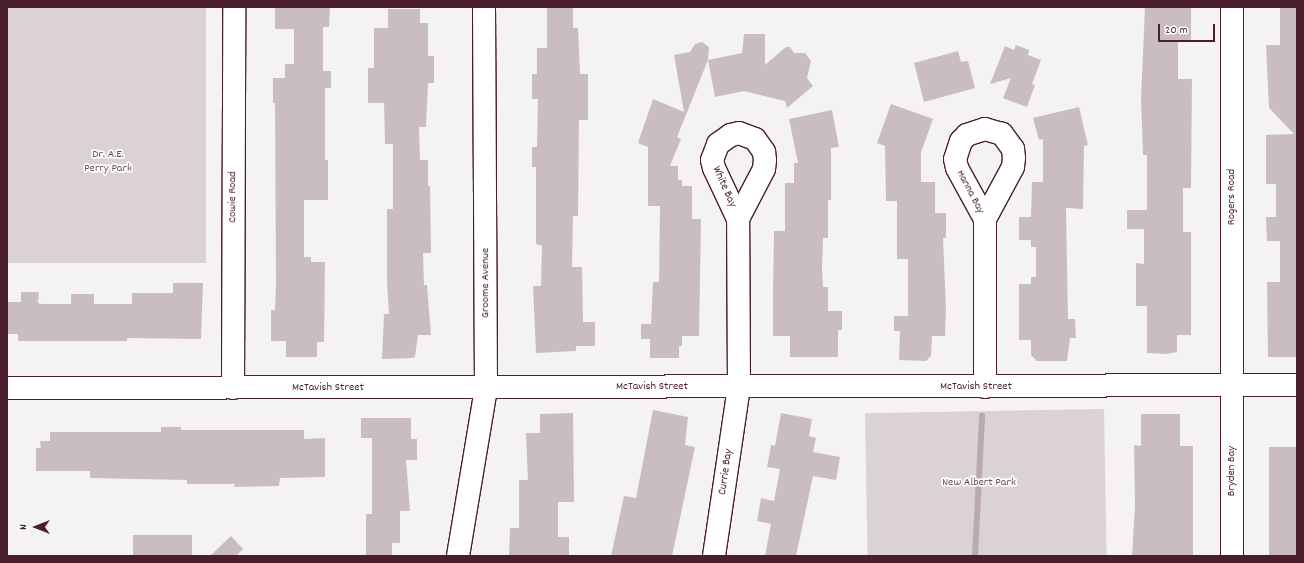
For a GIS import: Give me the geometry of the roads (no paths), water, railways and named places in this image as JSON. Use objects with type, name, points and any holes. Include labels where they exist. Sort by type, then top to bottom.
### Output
[{"type":"street","name":"Cowie Road","points":[[233,388],[234,7]]},
{"type":"street","name":"Groome Avenue","points":[[458,556],[486,388],[484,7]]},
{"type":"street","name":"Rogers Road","points":[[1232,7],[1232,386]]},
{"type":"street","name":"White Bay","points":[[738,219],[739,387]]},
{"type":"street","name":"Hanna Bay","points":[[984,219],[986,387]]},
{"type":"street","name":"McTavish Street","points":[[7,388],[986,387],[1297,385]]},
{"type":"street","name":"Bryden Bay","points":[[1232,386],[1232,556]]},
{"type":"street","name":"Currie Bay","points":[[714,556],[739,387]]},
{"type":"waterway","points":[[975,556],[982,416]]},
{"type":"park label","name":"Dr. A.E. Perry Park","points":[[108,162]]},
{"type":"park label","name":"New Albert Park","points":[[979,483]]}]
